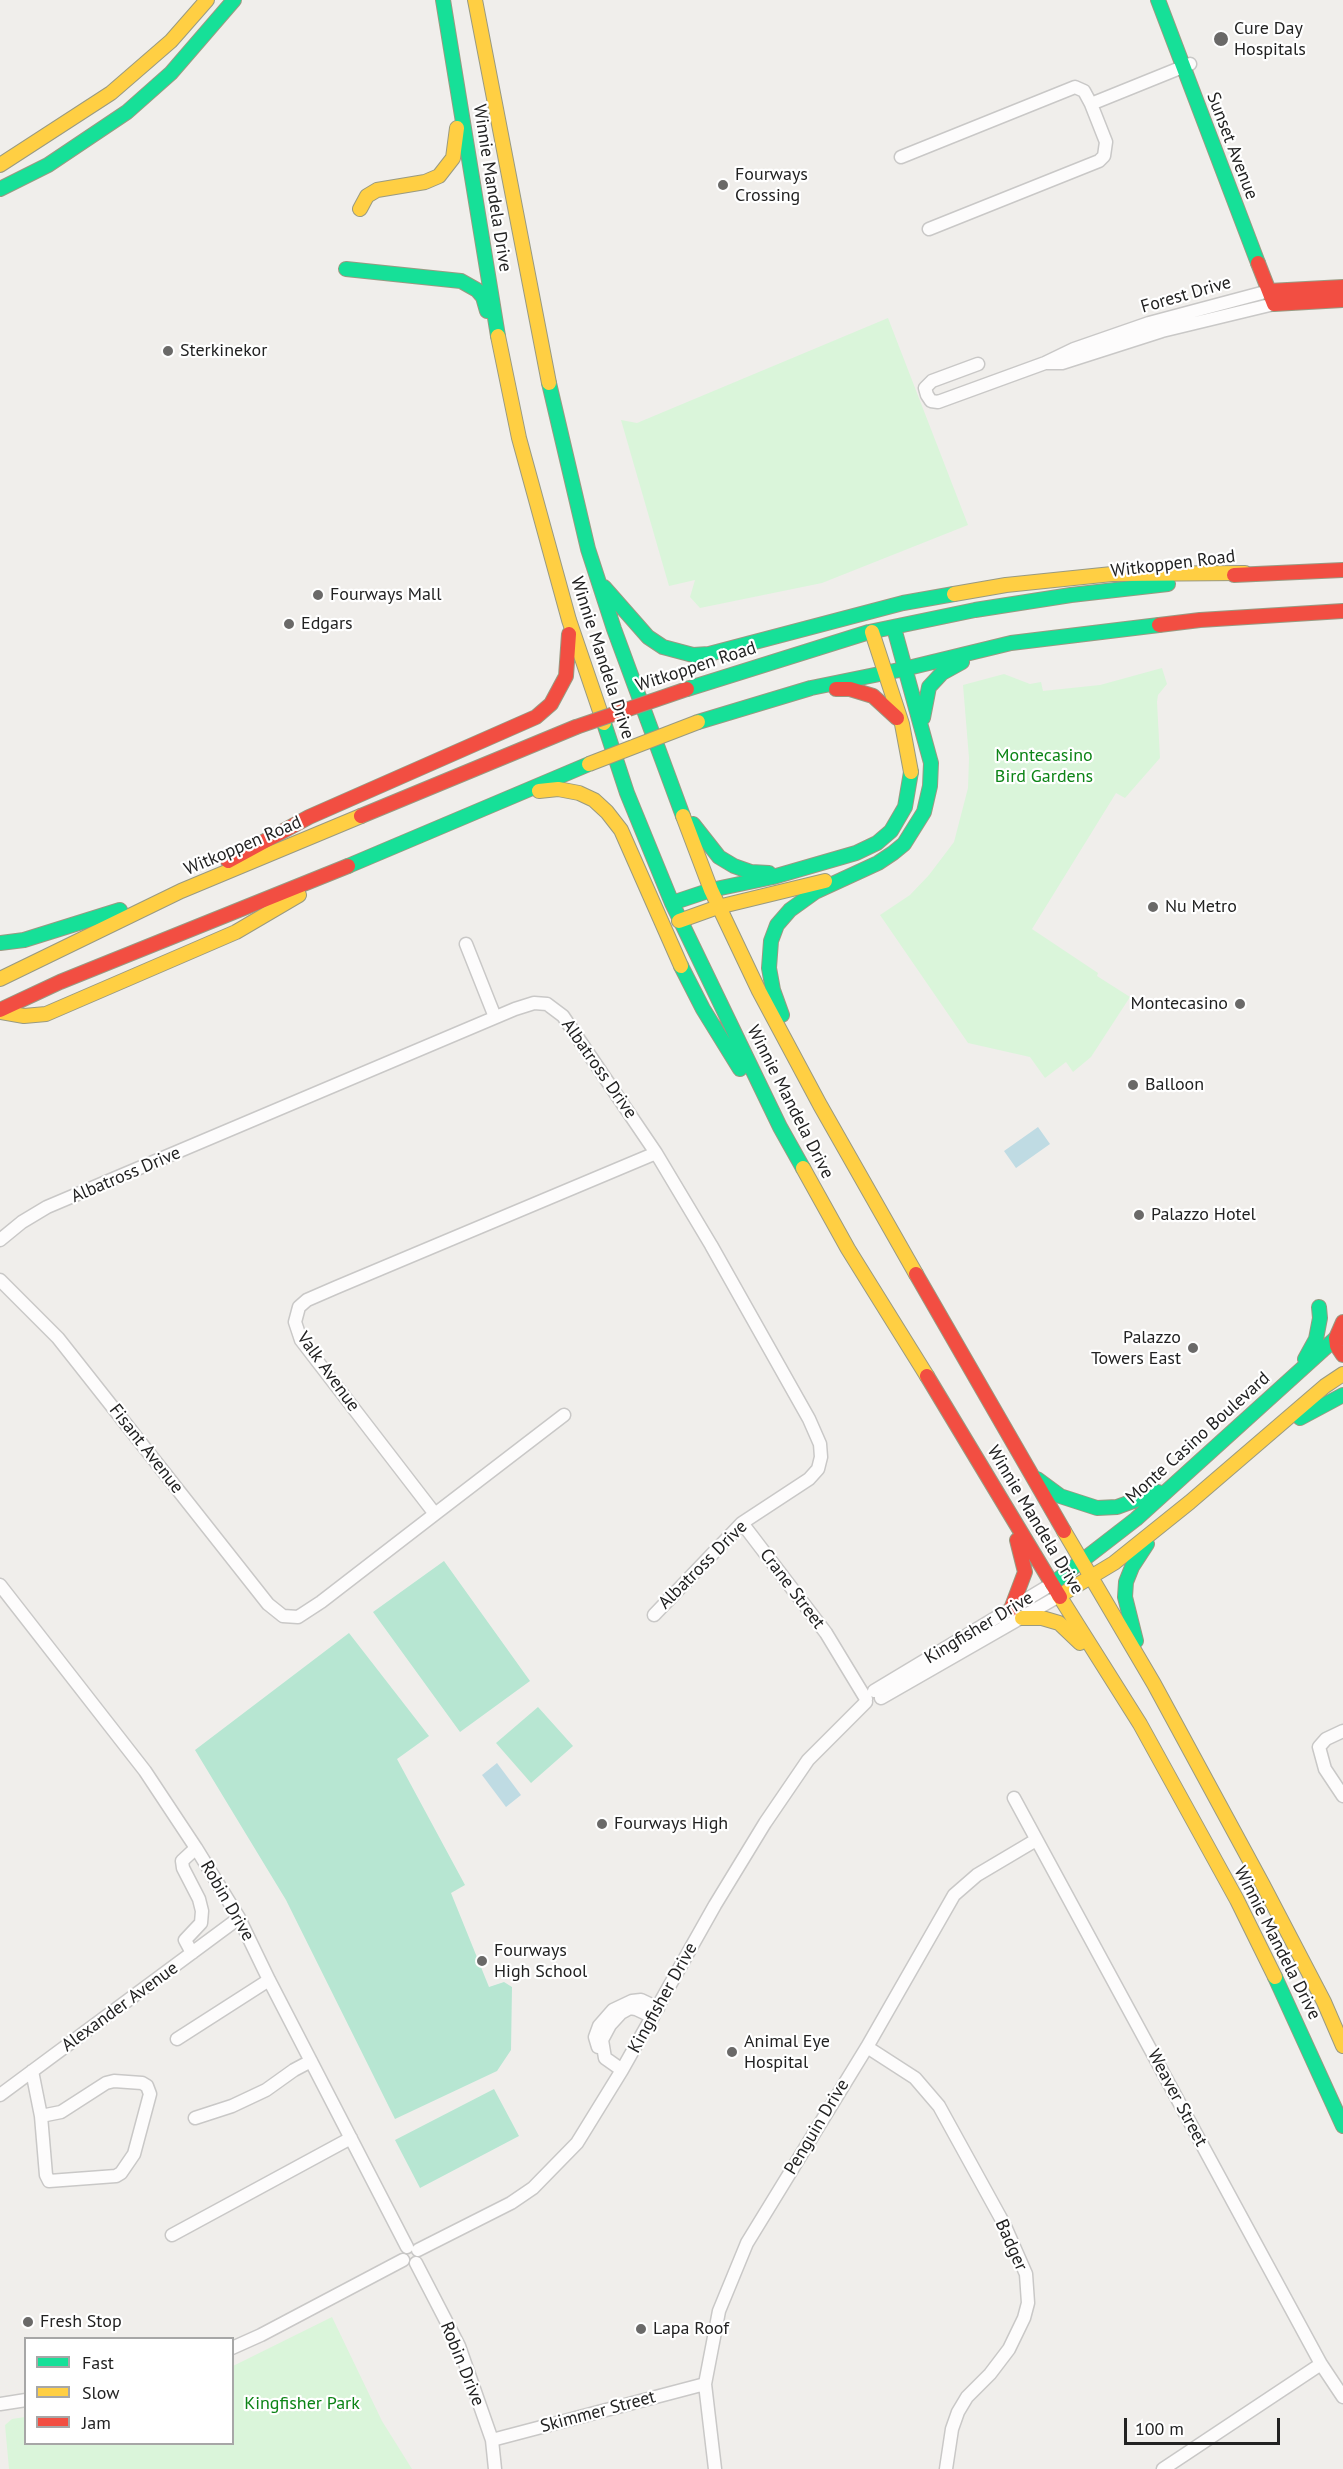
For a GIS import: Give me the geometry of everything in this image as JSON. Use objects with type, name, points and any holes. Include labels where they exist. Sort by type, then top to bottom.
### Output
[{"type":"main road","points":[[0,165],[111,93],[152,58],[207,0]]},
{"type":"main road","points":[[1,188],[48,165],[127,112],[171,73],[234,0]]},
{"type":"main road","name":"Winnie Mandela Drive","points":[[442,0],[504,370],[519,438],[569,620],[627,793],[679,921],[780,1127],[848,1249],[937,1392],[1055,1590],[1140,1724],[1237,1900],[1294,2016],[1343,2126]]},
{"type":"main road","name":"Winnie Mandela Drive","points":[[475,0],[514,213],[552,399],[596,576],[676,799],[718,907],[759,992],[820,1105],[1081,1563],[1154,1684],[1263,1885],[1324,2002],[1343,2046]]},
{"type":"main road","name":"Sunset Avenue","points":[[1158,0],[1187,65]]},
{"type":"main road","name":"Sunset Avenue","points":[[1165,0],[1187,65],[1277,303]]},
{"type":"main road","points":[[360,209],[367,196],[377,190],[425,182],[444,171],[456,151],[460,102]]},
{"type":"main road","points":[[346,269],[450,278],[470,285],[486,303],[494,348],[504,370]]},
{"type":"main road","name":"Forest Drive","points":[[1272,290],[1343,287]]},
{"type":"main road","name":"Forest Drive","points":[[1277,303],[1343,300]]},
{"type":"main road","name":"Witkoppen Road","points":[[0,979],[181,891],[576,727],[805,650],[872,632],[975,610],[1060,596],[1245,573],[1343,570]]},
{"type":"main road","points":[[596,576],[648,637],[663,647],[693,655],[709,654],[903,603],[1006,585],[1112,574],[1245,573]]},
{"type":"main road","points":[[0,1011],[60,982],[316,879],[589,764],[698,723],[812,688],[1011,643],[1200,620],[1343,611]]},
{"type":"main road","points":[[181,891],[220,865],[309,817],[536,717],[551,704],[566,676],[570,650],[569,620]]},
{"type":"main road","points":[[820,1105],[773,990],[768,954],[777,925],[790,910],[815,892],[878,863],[904,844],[924,812],[930,786],[931,763],[894,628]]},
{"type":"main road","points":[[672,903],[711,890],[783,874],[856,854],[877,843],[891,831],[905,807],[910,787],[911,767],[902,724],[872,632]]},
{"type":"main road","points":[[922,727],[925,699],[934,679],[951,666],[1011,643]]},
{"type":"main road","points":[[812,688],[850,689],[873,696],[902,724]]},
{"type":"main road","points":[[482,809],[539,791],[558,789],[579,793],[594,800],[607,812],[625,839],[671,947],[703,1009],[769,1115],[780,1127]]},
{"type":"main road","points":[[676,799],[705,842],[719,857],[751,872],[783,874]]},
{"type":"main road","points":[[679,921],[718,907],[850,875]]},
{"type":"main road","points":[[0,1011],[24,1016],[46,1014],[254,922],[291,900],[316,879]]},
{"type":"main road","points":[[0,943],[24,940],[115,912],[151,905]]},
{"type":"main road","points":[[1288,1382],[1311,1350],[1318,1329],[1319,1307]]},
{"type":"main road","points":[[1343,1322],[1336,1338],[1337,1346],[1343,1355]]},
{"type":"main road","name":"Monte Casino Boulevard","points":[[1055,1590],[1081,1563],[1136,1519],[1336,1338]]},
{"type":"main road","points":[[1055,1590],[1091,1579],[1114,1563],[1324,1386],[1343,1374]]},
{"type":"main road","points":[[1260,1441],[1343,1395]]},
{"type":"main road","points":[[1029,1472],[1060,1496],[1097,1508],[1117,1507],[1135,1502],[1171,1486]]},
{"type":"main road","points":[[1006,1509],[1020,1549],[1025,1572],[1011,1609]]},
{"type":"main road","points":[[1154,1684],[1138,1648],[1130,1621],[1125,1589],[1132,1567],[1142,1549],[1170,1518]]},
{"type":"main road","points":[[1022,1618],[1042,1618],[1059,1623],[1102,1662]]},
{"type":"street","points":[[1091,105],[1187,65]]},
{"type":"street","points":[[901,157],[1075,87],[1084,91],[1106,142],[1106,151],[1099,161],[929,229]]},
{"type":"street","name":"Forest Drive","points":[[978,364],[932,381],[925,388],[927,396],[931,401],[938,402],[1045,363],[1074,349],[1155,321],[1272,290]]},
{"type":"street","name":"Forest Drive","points":[[1045,363],[1062,363],[1162,331],[1277,303]]},
{"type":"street","points":[[466,944],[495,1017]]},
{"type":"street","name":"Albatross Drive","points":[[0,1240],[22,1222],[47,1207],[495,1017],[534,1003],[548,1004],[563,1016],[656,1153],[711,1245],[809,1419],[820,1444],[821,1457],[818,1469],[809,1479],[742,1523],[654,1615]]},
{"type":"street","name":"Valk Avenue","points":[[435,1514],[301,1340],[295,1322],[299,1307],[307,1300],[337,1287],[656,1153]]},
{"type":"street","name":"Fisant Avenue","points":[[0,1280],[58,1338],[278,1614],[289,1618],[306,1613],[435,1514]]},
{"type":"street","points":[[435,1514],[564,1415]]},
{"type":"street","name":"Crane Street","points":[[742,1523],[872,1696]]},
{"type":"street","name":"Robin Drive","points":[[0,1585],[146,1771],[196,1848],[239,1918],[351,2138],[413,2249]]},
{"type":"street","name":"Kingfisher Drive","points":[[959,1647],[989,1622],[1011,1609],[1055,1590]]},
{"type":"street","name":"Kingfisher Drive","points":[[413,2249],[511,2203],[533,2188],[577,2143],[622,2070],[765,1823],[808,1760],[872,1696],[959,1647],[996,1634],[1022,1618],[1055,1590]]},
{"type":"street","points":[[989,1622],[996,1634]]},
{"type":"street","points":[[1343,1731],[1321,1744],[1319,1753],[1325,1769],[1343,1796]]},
{"type":"street","name":"Weaver Street","points":[[1014,1798],[1321,2364],[1343,2397]]},
{"type":"street","name":"Penguin Drive","points":[[715,2469],[705,2384],[719,2311],[747,2243],[867,2047],[954,1895],[977,1875],[1036,1840]]},
{"type":"street","points":[[192,1953],[184,1940],[201,1923],[202,1911],[182,1861],[196,1848]]},
{"type":"street","name":"Alexander Avenue","points":[[0,2095],[239,1918]]},
{"type":"street","points":[[177,2039],[269,1980]]},
{"type":"street","points":[[622,2070],[598,2050],[595,2037],[605,2018],[622,2004],[641,2000],[655,2013]]},
{"type":"street","name":"Badger","points":[[867,2047],[915,2078],[939,2106],[1004,2224],[1026,2274],[1028,2303],[1024,2318],[1009,2349],[990,2374],[967,2397],[958,2412],[952,2429],[946,2469]]},
{"type":"street","points":[[195,2118],[232,2106],[266,2090],[311,2061]]},
{"type":"street","points":[[33,2071],[41,2116],[46,2175],[49,2181],[116,2176],[134,2154],[150,2094],[147,2086],[142,2083],[114,2080],[61,2112],[41,2116]]},
{"type":"street","points":[[172,2235],[351,2138]]},
{"type":"street","points":[[234,2347],[420,2257],[413,2249]]},
{"type":"street","name":"Robin Drive","points":[[409,2261],[459,2346],[492,2440],[495,2469]]},
{"type":"street","points":[[1163,2469],[1321,2364]]},
{"type":"street","name":"Skimmer Street","points":[[492,2440],[705,2384]]},
{"type":"street","points":[[0,2404],[24,2400]]},
{"type":"green space","points":[[888,318],[968,525],[822,583],[700,608],[690,597],[695,580],[669,586],[621,420],[637,423]]},
{"type":"green space","name":"Montecasino Bird Gardens","points":[[1162,668],[1167,684],[1158,695],[1157,702],[1160,758],[1125,798],[1116,793],[1032,929],[1130,997],[1091,1057],[1073,1072],[1066,1062],[1045,1078],[1030,1057],[968,1043],[880,915],[910,895],[929,875],[954,842],[968,788],[969,758],[963,685],[1004,674],[1030,684],[1041,682],[1043,691],[1100,685]]},
{"type":"green space","points":[[444,1561],[530,1681],[460,1732],[373,1612]]},
{"type":"green space","points":[[349,1633],[429,1736],[397,1759],[465,1885],[451,1893],[489,1987],[504,1982],[512,1987],[511,2050],[497,2071],[395,2119],[286,1900],[195,1750]]},
{"type":"green space","points":[[538,1707],[573,1746],[531,1783],[496,1743]]},
{"type":"green space","points":[[494,2089],[519,2136],[420,2188],[395,2140]]},
{"type":"green space","name":"Kingfisher Park","points":[[332,2317],[382,2421],[412,2469],[9,2469],[5,2425],[12,2419],[24,2417],[24,2445],[234,2445],[234,2366]]},
{"type":"water","points":[[1038,1127],[1050,1144],[1016,1168],[1004,1151]]},
{"type":"water","points":[[497,1763],[521,1795],[506,1807],[482,1775]]},
{"type":"traffic: fast","points":[[0,189],[48,165],[127,112],[171,73],[234,0]]},
{"type":"traffic: fast","points":[[443,0],[498,336]]},
{"type":"traffic: fast","points":[[1158,0],[1258,263]]},
{"type":"traffic: fast","points":[[346,269],[461,281],[477,290],[483,297],[487,311]]},
{"type":"traffic: fast","points":[[549,383],[588,549],[614,629],[683,816]]},
{"type":"traffic: fast","points":[[687,689],[869,632],[975,610],[1071,595],[1168,584]]},
{"type":"traffic: fast","points":[[604,587],[648,637],[663,647],[693,655],[709,654],[903,603],[954,594]]},
{"type":"traffic: fast","points":[[698,722],[811,688],[904,669],[1011,643],[1159,625]]},
{"type":"traffic: fast","points":[[782,1015],[773,990],[769,968],[771,941],[777,925],[790,910],[815,892],[878,863],[893,853],[904,844],[924,812],[930,786],[931,763],[894,628]]},
{"type":"traffic: fast","points":[[923,718],[929,687],[942,673],[962,662]]},
{"type":"traffic: fast","points":[[604,723],[627,793],[672,903],[780,1127],[803,1168]]},
{"type":"traffic: fast","points":[[348,866],[589,764]]},
{"type":"traffic: fast","points":[[672,903],[711,890],[773,877],[856,853],[877,843],[891,831],[905,807],[911,772]]},
{"type":"traffic: fast","points":[[693,824],[719,857],[751,872],[769,873]]},
{"type":"traffic: fast","points":[[0,943],[24,940],[120,910]]},
{"type":"traffic: fast","points":[[681,966],[703,1009],[740,1069]]},
{"type":"traffic: fast","points":[[1305,1359],[1316,1339],[1320,1318],[1319,1307]]},
{"type":"traffic: fast","points":[[1052,1584],[1136,1519],[1336,1338]]},
{"type":"traffic: fast","points":[[1300,1418],[1343,1395]]},
{"type":"traffic: fast","points":[[1037,1479],[1060,1496],[1097,1508],[1117,1507],[1158,1492]]},
{"type":"traffic: fast","points":[[1136,1641],[1125,1597],[1126,1582],[1132,1567],[1147,1544]]},
{"type":"traffic: fast","points":[[1275,1977],[1343,2126]]},
{"type":"traffic: slow","points":[[0,165],[111,93],[171,41],[207,0]]},
{"type":"traffic: slow","points":[[475,0],[549,383]]},
{"type":"traffic: slow","points":[[360,209],[367,196],[377,190],[425,182],[439,176],[453,158],[457,128]]},
{"type":"traffic: slow","points":[[498,336],[519,438],[569,620],[604,723]]},
{"type":"traffic: slow","points":[[954,594],[1006,585],[1112,574],[1245,573]]},
{"type":"traffic: slow","points":[[872,632],[902,724],[911,772]]},
{"type":"traffic: slow","points":[[589,764],[698,722]]},
{"type":"traffic: slow","points":[[539,791],[558,789],[579,793],[594,800],[607,812],[621,830],[681,966]]},
{"type":"traffic: slow","points":[[0,979],[181,891],[361,816]]},
{"type":"traffic: slow","points":[[683,816],[711,890],[759,991],[820,1105],[916,1274]]},
{"type":"traffic: slow","points":[[679,921],[718,907],[825,881]]},
{"type":"traffic: slow","points":[[0,1012],[24,1016],[46,1014],[236,932],[299,895]]},
{"type":"traffic: slow","points":[[803,1168],[848,1249],[927,1376]]},
{"type":"traffic: slow","points":[[1059,1596],[1114,1563],[1190,1502],[1325,1386],[1343,1374]]},
{"type":"traffic: slow","points":[[1064,1531],[1154,1684],[1263,1885],[1324,2002],[1343,2046]]},
{"type":"traffic: slow","points":[[1060,1597],[1140,1724],[1237,1900],[1275,1977]]},
{"type":"traffic: slow","points":[[1022,1618],[1042,1618],[1059,1623],[1080,1643]]},
{"type":"traffic: jam","points":[[1258,263],[1274,304],[1343,300]]},
{"type":"traffic: jam","points":[[1269,291],[1343,287]]},
{"type":"traffic: jam","points":[[1234,575],[1343,570]]},
{"type":"traffic: jam","points":[[1159,625],[1200,620],[1343,611]]},
{"type":"traffic: jam","points":[[228,861],[309,817],[536,717],[551,704],[566,676],[569,634]]},
{"type":"traffic: jam","points":[[576,727],[687,689]]},
{"type":"traffic: jam","points":[[836,689],[850,689],[873,696],[897,718]]},
{"type":"traffic: jam","points":[[361,816],[576,727]]},
{"type":"traffic: jam","points":[[0,1010],[60,982],[348,866]]},
{"type":"traffic: jam","points":[[916,1274],[1064,1531]]},
{"type":"traffic: jam","points":[[1343,1322],[1336,1338],[1337,1346],[1343,1355]]},
{"type":"traffic: jam","points":[[927,1376],[1060,1597]]},
{"type":"traffic: jam","points":[[1011,1609],[1025,1572],[1017,1540]]},
{"type":"place","name":"Cure Day Hospitals","points":[[1221,39]]},
{"type":"place","name":"Fourways Crossing","points":[[723,185]]},
{"type":"place","name":"Sterkinekor","points":[[168,351]]},
{"type":"place","name":"Fourways Mall","points":[[318,595]]},
{"type":"place","name":"Edgars","points":[[289,624]]},
{"type":"place","name":"Nu Metro","points":[[1153,907]]},
{"type":"place","name":"Montecasino","points":[[1240,1004]]},
{"type":"place","name":"Balloon","points":[[1133,1085]]},
{"type":"place","name":"Palazzo Hotel","points":[[1139,1215]]},
{"type":"place","name":"Palazzo Towers East","points":[[1193,1348]]},
{"type":"place","name":"Fourways High","points":[[602,1824]]},
{"type":"place","name":"Fourways High School","points":[[482,1961]]},
{"type":"place","name":"Animal Eye Hospital","points":[[732,2052]]},
{"type":"place","name":"Fresh Stop","points":[[28,2322]]},
{"type":"place","name":"Lapa Roof","points":[[641,2329]]}]
